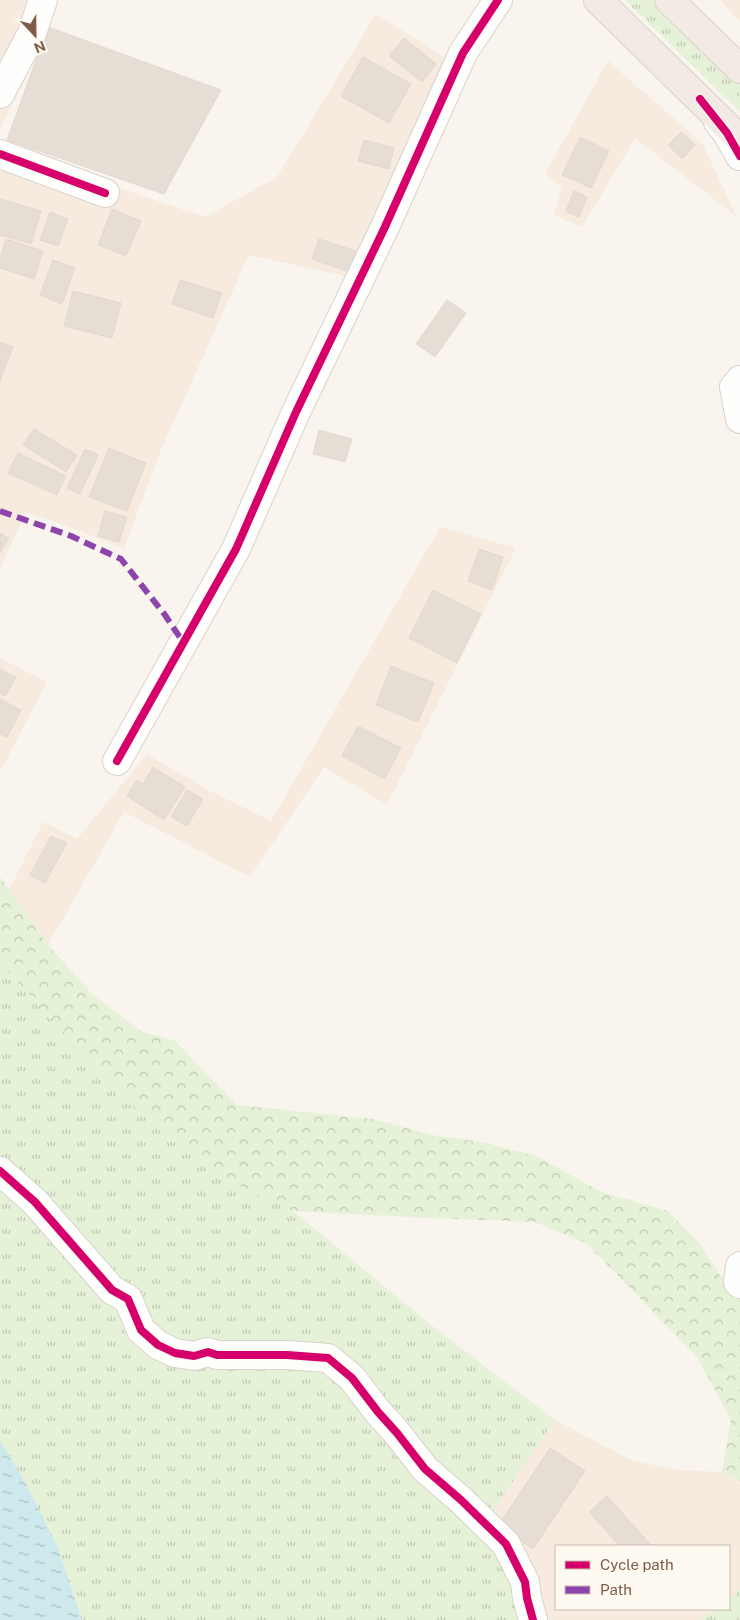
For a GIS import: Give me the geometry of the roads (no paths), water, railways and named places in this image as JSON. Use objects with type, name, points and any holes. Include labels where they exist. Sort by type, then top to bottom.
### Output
[{"type":"highway","points":[[598,0],[740,139]]},
{"type":"highway","points":[[669,0],[740,68]]},
{"type":"street","points":[[0,94],[32,33],[42,0]]},
{"type":"street","points":[[117,761],[236,548],[296,412],[384,229],[463,53],[498,0]]},
{"type":"street","points":[[700,99],[726,133],[740,156]]},
{"type":"street","points":[[0,154],[105,193]]},
{"type":"street","points":[[740,380],[734,387],[740,419]]},
{"type":"street","points":[[0,1171],[35,1202],[112,1290],[128,1299],[141,1330],[158,1345],[175,1354],[194,1356],[208,1352],[217,1355],[288,1355],[328,1358],[352,1378],[425,1469],[461,1500],[506,1544],[525,1582],[533,1620]]},
{"type":"street","points":[[740,1266],[738,1282],[740,1284]]},
{"type":"water","points":[[0,1440],[30,1491],[57,1545],[82,1620],[0,1620]]}]
